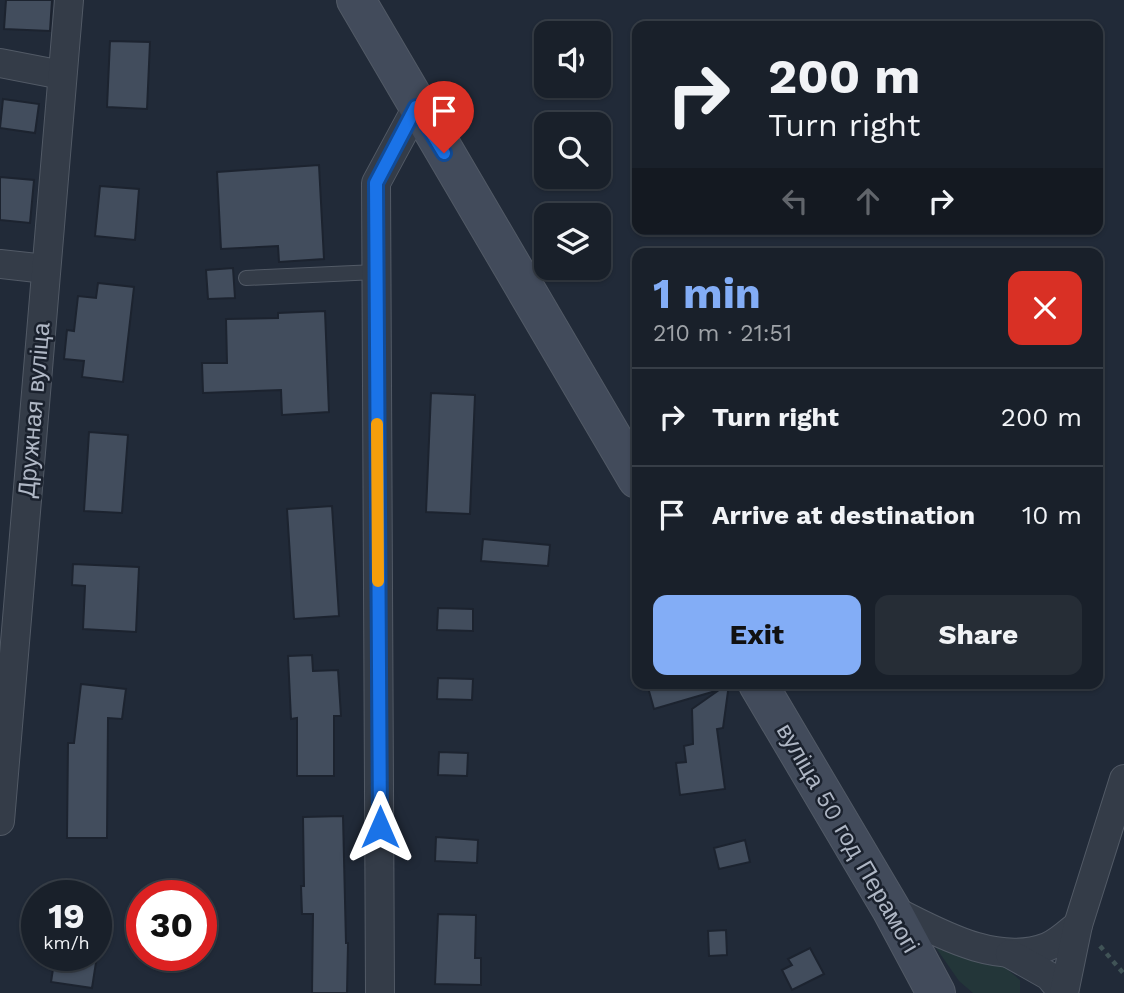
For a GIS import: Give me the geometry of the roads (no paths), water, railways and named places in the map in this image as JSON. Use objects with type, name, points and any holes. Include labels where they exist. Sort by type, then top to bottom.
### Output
[{"type":"main road","points":[[356,0],[416,107],[632,471]]},
{"type":"main road","name":"вуліца 50 год Перамогі","points":[[761,689],[891,909],[936,993]]},
{"type":"street","name":"Дружная вуліца","points":[[0,821],[69,0]]},
{"type":"street","points":[[0,63],[62,75]]},
{"type":"street","points":[[380,993],[376,183],[416,107]]},
{"type":"street","points":[[0,264],[46,269]]},
{"type":"street","points":[[891,909],[954,938],[1010,954],[1049,976],[1063,993],[1087,933],[1124,779]]},
{"type":"street","points":[[1010,954],[1047,947],[1087,933]]},
{"type":"lane","points":[[246,278],[376,272]]}]
